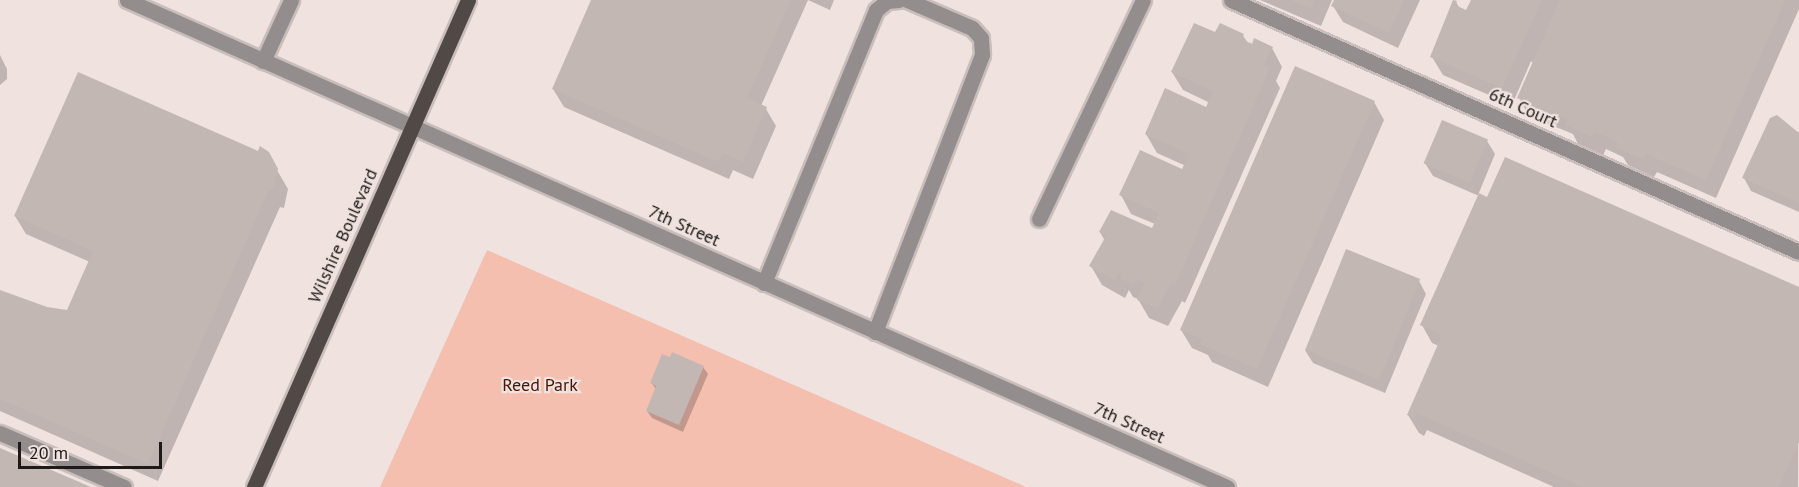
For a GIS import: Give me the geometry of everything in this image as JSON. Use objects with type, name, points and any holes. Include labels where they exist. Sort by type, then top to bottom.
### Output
[{"type":"main road","name":"Wilshire Boulevard","points":[[254,487],[468,0]]},
{"type":"street","name":"7th Street","points":[[127,0],[1227,487]]},
{"type":"street","points":[[263,61],[291,0]]},
{"type":"street","points":[[764,283],[876,10],[887,1],[899,0]]},
{"type":"street","points":[[875,332],[982,54],[981,38],[972,28],[907,0]]},
{"type":"street","points":[[1040,219],[1143,0]]},
{"type":"street","name":"6th Court","points":[[1231,0],[1799,252]]},
{"type":"street","points":[[0,433],[124,487]]},
{"type":"green space","name":"Reed Park","points":[[487,250],[1026,487],[380,487]]},
{"type":"building","points":[[591,0],[791,0],[747,98],[767,107],[743,162],[723,153],[718,162],[552,89]]},
{"type":"building","points":[[1291,0],[1314,0],[1311,8]]},
{"type":"building","points":[[1334,0],[1404,0],[1389,33],[1331,6]]},
{"type":"building","points":[[1453,0],[1457,1],[1455,5],[1466,10],[1471,0],[1542,0],[1502,88],[1430,57]]},
{"type":"building","points":[[1560,0],[1785,0],[1706,180],[1646,154],[1644,160],[1615,147],[1618,142],[1595,132],[1592,137],[1566,125],[1568,119],[1517,98]]},
{"type":"building","points":[[1194,23],[1215,32],[1220,23],[1244,34],[1242,39],[1252,44],[1254,38],[1273,47],[1264,65],[1270,68],[1175,285],[1171,283],[1158,308],[1137,300],[1144,283],[1136,279],[1134,284],[1120,279],[1122,275],[1118,273],[1115,281],[1089,266],[1106,236],[1099,232],[1111,210],[1152,228],[1159,213],[1119,195],[1140,150],[1182,169],[1189,154],[1145,134],[1165,88],[1206,107],[1213,91],[1171,72]]},
{"type":"building","points":[[1295,66],[1375,101],[1257,369],[1200,344],[1202,339],[1180,330]]},
{"type":"building","points":[[78,72],[258,151],[260,146],[269,152],[278,169],[273,190],[269,189],[148,464],[0,399],[0,290],[47,307],[67,310],[93,251],[14,216]]},
{"type":"building","points":[[1777,115],[1799,133],[1799,203],[1742,178],[1770,118]]},
{"type":"building","points":[[1442,120],[1488,140],[1470,183],[1424,163]]},
{"type":"building","points":[[1505,157],[1799,287],[1799,442],[1779,487],[1583,487],[1416,413],[1414,418],[1407,415],[1442,335],[1420,325],[1479,193],[1487,197]]},
{"type":"building","points":[[1346,249],[1420,279],[1379,380],[1305,350]]},
{"type":"building","points":[[672,352],[704,366],[679,425],[646,411],[656,386],[650,383],[662,354],[670,357]]},
{"type":"building","points":[[0,448],[91,487],[0,487]]}]
